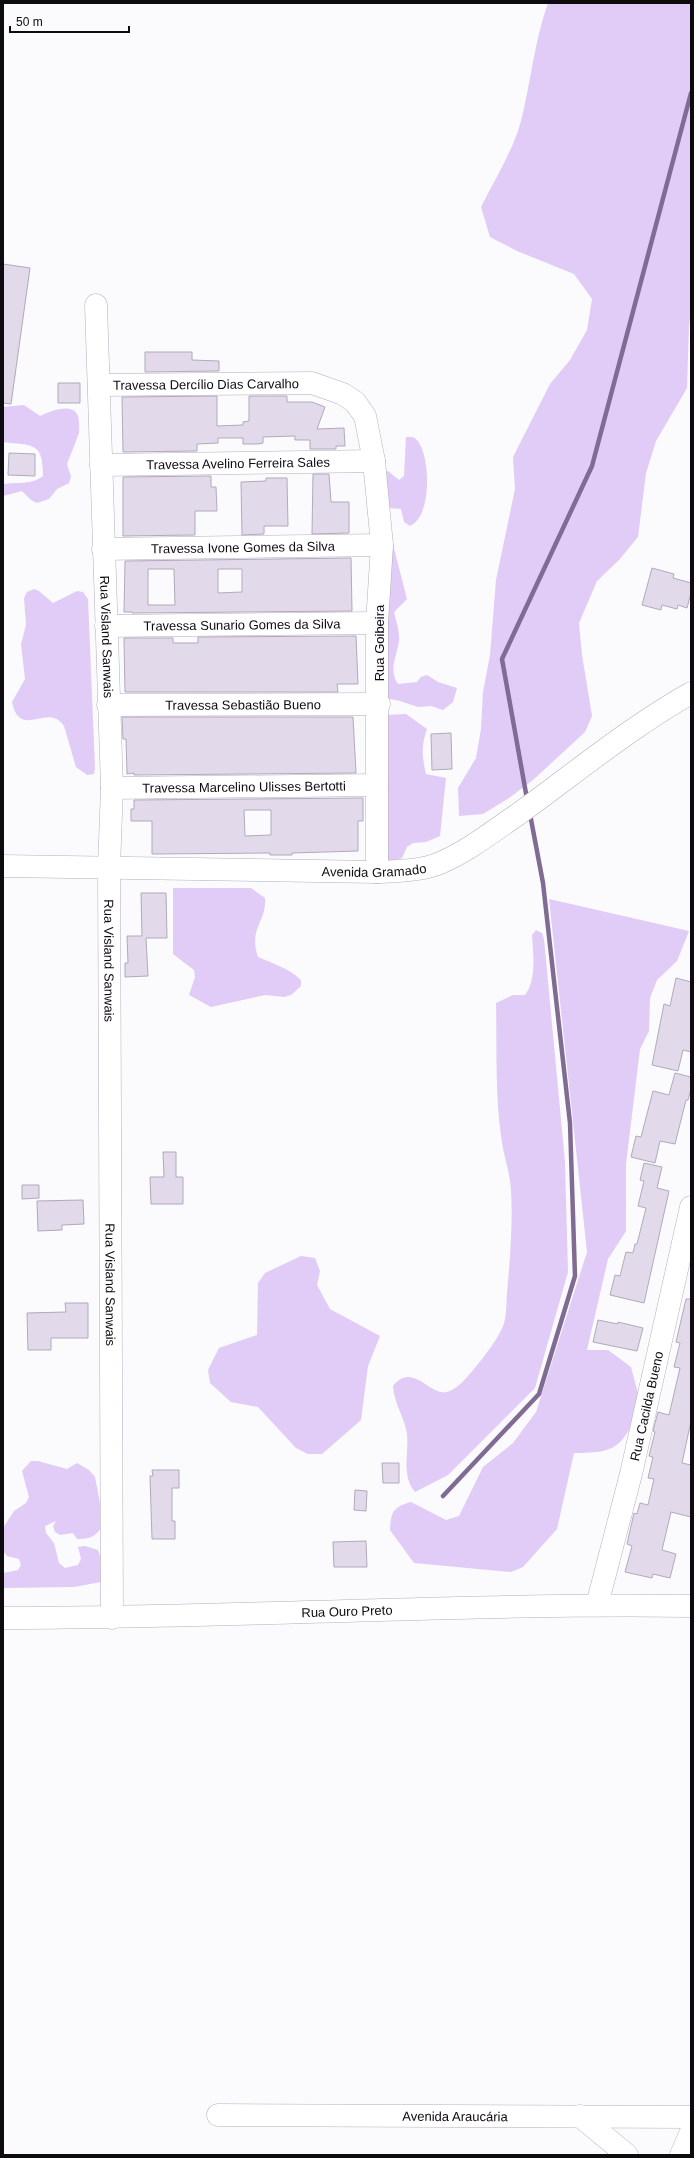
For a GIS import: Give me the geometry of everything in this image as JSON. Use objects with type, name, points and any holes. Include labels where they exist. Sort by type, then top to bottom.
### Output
[{"type":"street","name":"Rua Visland Sanwais","points":[[96,305],[108,705],[112,788],[110,867],[112,1618]]},
{"type":"street","name":"Travessa Dercílio Dias Carvalho","points":[[99,385],[312,383],[343,394],[355,402],[365,416]]},
{"type":"street","name":"Rua Goibeira","points":[[365,416],[374,461],[382,545],[377,623],[379,704],[376,785],[377,872]]},
{"type":"street","name":"Travessa Avelino Ferreira Sales","points":[[101,465],[374,461]]},
{"type":"street","name":"Travessa Ivone Gomes da Silva","points":[[103,549],[382,545]]},
{"type":"street","name":"Travessa Sunario Gomes da Silva","points":[[106,626],[377,623]]},
{"type":"street","name":"Avenida Gramado","points":[[3,866],[377,872],[408,870],[439,864],[472,847],[538,801],[601,752],[663,709],[691,693]]},
{"type":"street","name":"Travessa Sebastião Bueno","points":[[108,705],[379,704]]},
{"type":"street","name":"Travessa Marcelino Ulisses Bertotti","points":[[112,788],[376,785]]},
{"type":"street","name":"Rua Cacilda Bueno","points":[[597,1605],[631,1474],[691,1207]]},
{"type":"street","name":"Rua Ouro Preto","points":[[3,1618],[112,1618],[597,1605],[691,1606]]},
{"type":"street","name":"Avenida Araucária","points":[[218,2115],[691,2117]]},
{"type":"street","points":[[580,2116],[627,2155]]},
{"type":"street","points":[[681,2155],[691,2132]]},
{"type":"shaded area","points":[[548,3],[691,3],[691,311],[689,325],[687,388],[656,441],[646,473],[638,537],[619,560],[597,581],[579,623],[582,655],[592,716],[585,732],[533,780],[509,798],[483,814],[459,816],[458,788],[476,758],[481,729],[483,692],[490,655],[496,580],[515,489],[513,457],[550,384],[570,360],[587,330],[592,299],[574,274],[517,251],[490,237],[481,207],[509,154],[518,132],[539,32]]},
{"type":"shaded area","points":[[24,405],[40,416],[52,411],[70,409],[75,411],[78,416],[79,423],[79,434],[67,464],[71,477],[69,483],[57,489],[49,499],[37,503],[31,500],[22,491],[3,496],[3,484],[34,481],[43,476],[41,456],[34,447],[3,442],[3,407]]},
{"type":"shaded area","points":[[406,437],[413,437],[416,439],[422,448],[427,472],[426,499],[417,520],[410,526],[404,522],[401,509],[389,508],[382,474],[388,471],[399,480],[404,476]]},
{"type":"shaded area","points":[[392,541],[407,599],[394,612],[399,638],[393,668],[395,679],[398,684],[417,682],[421,677],[427,675],[438,682],[457,688],[453,702],[443,710],[431,706],[418,707],[400,701],[380,697]]},
{"type":"shaded area","points":[[34,589],[39,591],[53,603],[77,591],[83,592],[88,599],[95,768],[94,774],[87,775],[76,767],[64,726],[58,719],[50,717],[28,720],[21,719],[16,713],[12,702],[25,679],[21,644],[26,625],[24,598],[27,592]]},
{"type":"shaded area","points":[[406,714],[427,729],[423,752],[426,774],[446,778],[440,836],[426,842],[413,843],[407,847],[402,858],[390,862],[385,859],[386,715]]},
{"type":"shaded area","points":[[173,888],[251,888],[265,898],[265,906],[255,939],[258,957],[291,972],[301,980],[301,986],[291,995],[284,997],[265,995],[211,1007],[189,995],[195,977],[194,970],[173,954]]},
{"type":"shaded area","points":[[549,899],[689,931],[677,961],[657,980],[650,998],[649,1031],[640,1049],[626,1164],[626,1231],[608,1259],[587,1350],[608,1350],[631,1367],[642,1408],[629,1431],[610,1449],[590,1453],[574,1453],[557,1529],[523,1567],[511,1572],[414,1563],[390,1530],[391,1519],[394,1511],[400,1506],[411,1502],[446,1520],[459,1516],[483,1467],[513,1443],[536,1412],[587,1252]]},
{"type":"shaded area","points":[[536,930],[542,933],[544,939],[565,1162],[568,1272],[535,1388],[448,1475],[415,1492],[408,1479],[406,1464],[407,1434],[395,1399],[393,1386],[400,1379],[407,1377],[421,1381],[440,1392],[447,1392],[455,1388],[478,1365],[498,1337],[505,1318],[511,1242],[512,1203],[499,1119],[496,1003],[513,995],[525,995],[529,989],[533,974],[532,935]]},
{"type":"shaded area","points":[[301,1256],[315,1258],[320,1271],[317,1285],[330,1309],[380,1336],[368,1366],[361,1420],[322,1454],[308,1454],[296,1448],[258,1407],[231,1402],[210,1383],[208,1370],[219,1348],[257,1335],[258,1283],[265,1273]]},
{"type":"shaded area","points":[[31,1461],[38,1461],[67,1469],[77,1463],[89,1470],[95,1477],[104,1524],[96,1534],[90,1537],[77,1539],[73,1533],[60,1535],[55,1532],[53,1526],[56,1521],[45,1526],[46,1533],[54,1543],[59,1563],[65,1568],[78,1565],[81,1559],[78,1547],[85,1546],[98,1550],[105,1569],[101,1582],[74,1587],[3,1588],[3,1573],[18,1570],[21,1565],[19,1559],[7,1556],[3,1551],[3,1528],[14,1511],[26,1503],[29,1497],[22,1471]]},
{"type":"building","points":[[3,264],[30,268],[11,404],[3,403]]},
{"type":"building","points":[[145,352],[192,352],[192,360],[219,361],[219,371],[145,372]]},
{"type":"building","points":[[58,383],[80,383],[80,403],[58,403]]},
{"type":"building","points":[[217,396],[217,426],[243,425],[243,422],[249,421],[249,396],[287,396],[287,402],[312,402],[325,407],[317,429],[344,428],[345,446],[336,446],[336,449],[310,449],[310,440],[295,440],[295,436],[263,437],[263,443],[258,444],[243,444],[243,438],[218,438],[218,443],[197,444],[197,451],[123,452],[122,397]]},
{"type":"building","points":[[9,453],[35,454],[35,476],[8,475]]},
{"type":"building","points":[[313,474],[329,474],[331,502],[349,502],[349,533],[312,534]]},
{"type":"building","points":[[211,476],[211,487],[216,487],[217,511],[195,511],[195,535],[123,536],[123,477]]},
{"type":"building","points":[[266,478],[287,478],[288,526],[264,526],[264,534],[242,535],[241,482],[266,481]]},
{"type":"building","points":[[351,558],[352,611],[124,612],[125,561]],"holes":[[[148,569],[174,569],[175,605],[148,605]],[[218,569],[242,569],[242,592],[218,593]]]},
{"type":"building","points":[[652,568],[674,574],[673,578],[691,583],[691,593],[687,608],[678,605],[677,609],[662,605],[661,610],[642,605]]},
{"type":"building","points":[[356,636],[358,684],[337,684],[338,692],[125,692],[124,638],[173,638],[173,643],[198,643],[198,637]]},
{"type":"building","points":[[122,717],[353,717],[356,773],[127,774],[126,739],[123,739]]},
{"type":"building","points":[[451,733],[452,769],[432,770],[431,734]]},
{"type":"building","points":[[363,798],[363,821],[358,821],[358,851],[292,853],[292,855],[270,855],[270,853],[152,854],[152,821],[131,821],[131,809],[134,809],[134,800]],"holes":[[[244,810],[271,810],[271,835],[245,836]]]},
{"type":"building","points":[[141,893],[166,893],[167,938],[146,938],[148,976],[125,977],[125,963],[128,963],[127,936],[142,936]]},
{"type":"building","points":[[676,978],[691,982],[691,1052],[683,1050],[678,1071],[652,1065],[664,1004],[670,1006]]},
{"type":"building","points":[[675,1073],[691,1077],[691,1089],[688,1100],[686,1100],[675,1144],[660,1141],[655,1163],[631,1157],[636,1136],[641,1137],[653,1091],[669,1095]]},
{"type":"building","points":[[163,1152],[176,1152],[176,1177],[183,1177],[183,1204],[151,1204],[150,1177],[164,1177]]},
{"type":"building","points":[[644,1163],[662,1167],[657,1188],[669,1191],[644,1303],[610,1295],[615,1275],[620,1276],[626,1252],[633,1253],[635,1244],[637,1244],[646,1208],[638,1206],[644,1181],[640,1180]]},
{"type":"building","points":[[22,1185],[39,1185],[39,1198],[22,1199]]},
{"type":"building","points":[[83,1200],[84,1224],[62,1225],[62,1230],[38,1231],[37,1201]]},
{"type":"building","points":[[686,1299],[691,1299],[691,1421],[682,1463],[691,1465],[691,1517],[671,1512],[662,1550],[676,1554],[670,1578],[653,1574],[652,1578],[625,1572],[632,1546],[627,1544],[634,1513],[637,1514],[640,1503],[648,1505],[654,1479],[648,1478],[653,1457],[649,1456],[655,1432],[653,1431],[658,1412],[669,1415],[680,1368],[674,1367],[680,1343],[676,1342]]},
{"type":"building","points":[[65,1303],[88,1303],[88,1338],[51,1338],[51,1350],[28,1350],[27,1313],[66,1312]]},
{"type":"building","points":[[598,1320],[618,1324],[618,1322],[643,1328],[637,1351],[593,1342]]},
{"type":"building","points":[[382,1463],[399,1463],[399,1483],[383,1483]]},
{"type":"building","points":[[152,1470],[179,1470],[179,1488],[172,1488],[172,1521],[175,1521],[175,1539],[152,1539],[150,1476],[153,1476]]},
{"type":"building","points":[[355,1490],[367,1491],[366,1511],[354,1510]]},
{"type":"building","points":[[366,1541],[367,1567],[334,1567],[333,1542]]},
{"type":"waterway","points":[[527,799],[502,659],[592,466],[691,93]]},
{"type":"waterway","points":[[443,1496],[539,1394],[575,1276],[570,1123],[543,883],[530,814]]}]
